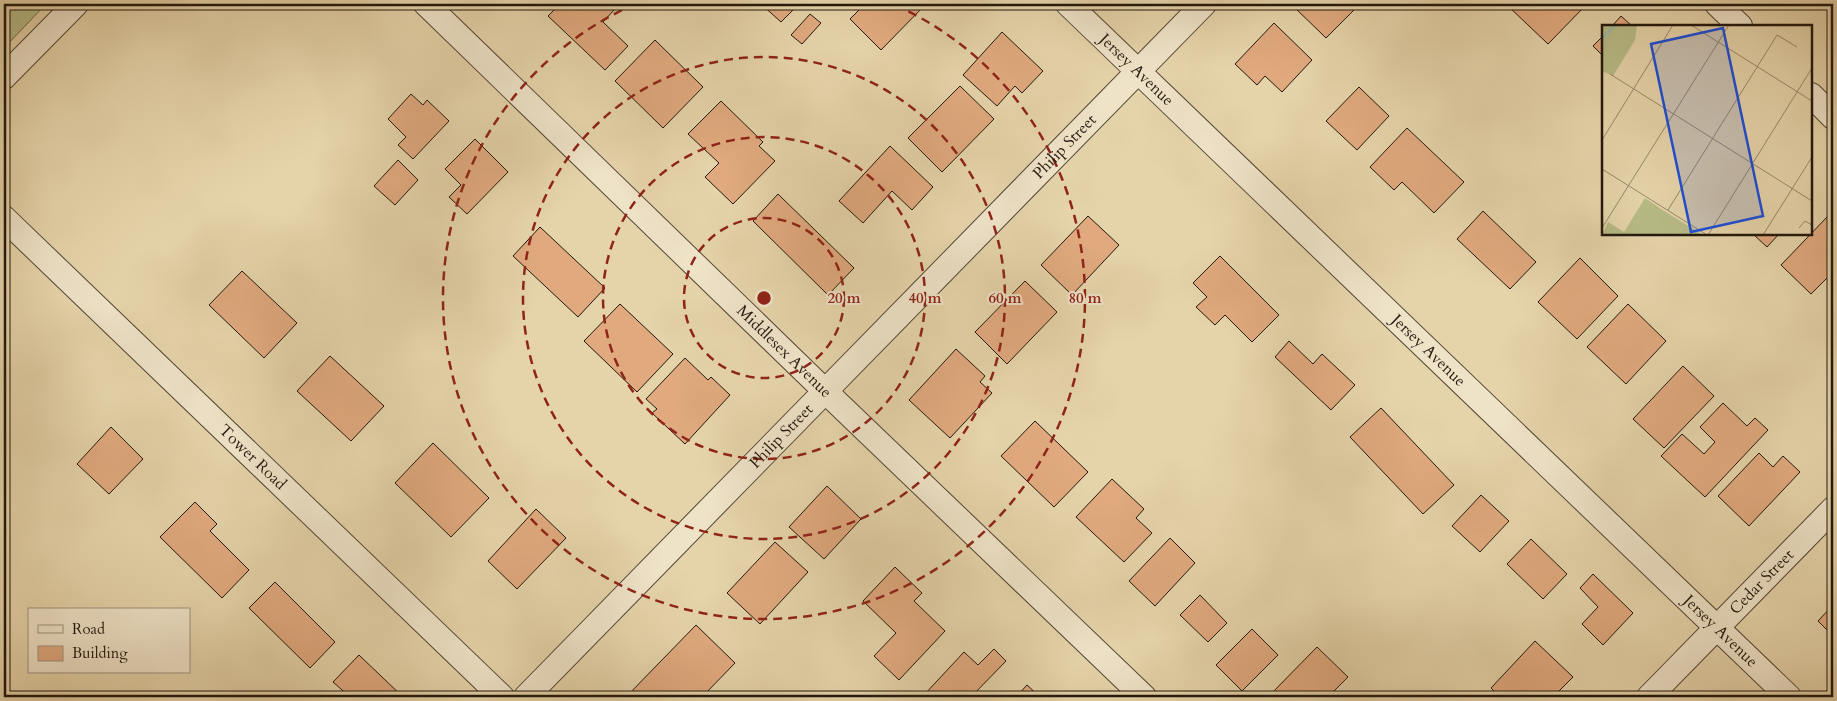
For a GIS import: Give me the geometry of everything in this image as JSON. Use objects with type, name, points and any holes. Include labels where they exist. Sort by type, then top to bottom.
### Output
[{"type":"street","points":[[4,77],[76,4]]},
{"type":"street","name":"Middlesex Avenue","points":[[426,4],[1144,697]]},
{"type":"street","name":"Jersey Avenue","points":[[1068,4],[1789,697]]},
{"type":"street","name":"Philip Street","points":[[526,697],[1204,4]]},
{"type":"street","points":[[1718,4],[1739,25]]},
{"type":"street","points":[[1812,96],[1833,117]]},
{"type":"street","name":"Tower Road","points":[[4,218],[502,697]]},
{"type":"street","name":"Cedar Street","points":[[1649,697],[1833,509]]},
{"type":"green space","points":[[4,4],[46,4],[4,48]]},
{"type":"building","points":[[560,4],[589,4],[594,8],[598,4],[610,4],[615,9],[603,22],[628,46],[605,70],[548,16]]},
{"type":"building","points":[[761,4],[799,4],[781,22]]},
{"type":"building","points":[[865,4],[926,4],[881,50],[850,19]]},
{"type":"building","points":[[1293,4],[1360,4],[1326,38]]},
{"type":"building","points":[[1511,4],[1587,4],[1548,44],[1508,6]]},
{"type":"building","points":[[810,14],[821,23],[802,44],[791,35]]},
{"type":"building","points":[[1621,16],[1631,25],[1613,25]]},
{"type":"building","points":[[1274,23],[1312,60],[1282,92],[1265,76],[1257,85],[1235,64]]},
{"type":"building","points":[[1002,32],[1043,71],[1022,93],[1015,86],[997,106],[963,75]]},
{"type":"building","points":[[1602,37],[1602,55],[1593,46]]},
{"type":"building","points":[[655,40],[703,87],[663,128],[615,81]]},
{"type":"building","points":[[960,86],[994,119],[942,172],[908,138]]},
{"type":"building","points":[[1359,87],[1389,116],[1357,150],[1326,121]]},
{"type":"building","points":[[411,94],[423,105],[427,100],[449,121],[413,159],[398,145],[406,137],[388,119]]},
{"type":"building","points":[[721,101],[763,142],[759,146],[775,161],[733,204],[705,177],[719,163],[688,134]]},
{"type":"building","points":[[1407,128],[1464,182],[1434,213],[1402,182],[1394,190],[1370,167]]},
{"type":"building","points":[[475,139],[508,172],[467,214],[449,197],[461,185],[445,169]]},
{"type":"building","points":[[890,146],[933,187],[912,210],[892,191],[863,223],[839,201]]},
{"type":"building","points":[[398,160],[418,180],[395,205],[374,186]]},
{"type":"building","points":[[778,194],[854,268],[828,295],[753,221]]},
{"type":"building","points":[[1483,211],[1536,262],[1510,289],[1457,239]]},
{"type":"building","points":[[1088,216],[1119,245],[1072,295],[1041,265]]},
{"type":"building","points":[[1828,216],[1833,221],[1833,272],[1811,294],[1781,265],[1810,235],[1812,235]]},
{"type":"building","points":[[540,227],[605,288],[578,317],[513,256]]},
{"type":"building","points":[[1754,235],[1778,235],[1767,247]]},
{"type":"building","points":[[1220,256],[1279,315],[1252,342],[1225,315],[1215,325],[1196,307],[1207,297],[1193,283]]},
{"type":"building","points":[[1580,258],[1618,296],[1577,339],[1538,302]]},
{"type":"building","points":[[242,271],[297,323],[264,358],[209,305]]},
{"type":"building","points":[[1025,281],[1057,312],[1007,364],[975,332]]},
{"type":"building","points":[[620,304],[673,354],[637,392],[584,341]]},
{"type":"building","points":[[1628,304],[1666,341],[1626,384],[1587,347]]},
{"type":"building","points":[[1289,341],[1313,364],[1322,354],[1355,385],[1331,410],[1275,357]]},
{"type":"building","points":[[956,349],[985,376],[980,382],[992,393],[950,438],[909,400]]},
{"type":"building","points":[[330,356],[384,406],[351,441],[297,391]]},
{"type":"building","points":[[685,358],[708,380],[711,377],[730,395],[685,444],[652,413],[657,409],[646,399]]},
{"type":"building","points":[[1683,366],[1714,396],[1664,448],[1633,419]]},
{"type":"building","points":[[1723,403],[1747,426],[1755,418],[1768,430],[1705,497],[1661,456],[1682,434],[1704,454],[1715,442],[1700,427]]},
{"type":"building","points":[[1381,408],[1454,485],[1423,514],[1350,437]]},
{"type":"building","points":[[1035,421],[1088,472],[1054,507],[1001,456]]},
{"type":"building","points":[[111,427],[143,459],[109,494],[77,464]]},
{"type":"building","points":[[433,443],[489,498],[451,537],[395,483]]},
{"type":"building","points":[[1759,453],[1773,467],[1783,456],[1800,472],[1749,526],[1718,496]]},
{"type":"building","points":[[1112,479],[1144,509],[1136,518],[1152,533],[1124,562],[1076,517]]},
{"type":"building","points":[[827,486],[861,519],[824,559],[789,527]]},
{"type":"building","points":[[1481,495],[1509,521],[1480,552],[1452,526]]},
{"type":"building","points":[[195,502],[217,524],[210,531],[249,570],[222,598],[160,537]]},
{"type":"building","points":[[536,509],[566,538],[517,589],[488,561]]},
{"type":"building","points":[[1170,538],[1195,563],[1155,606],[1129,581]]},
{"type":"building","points":[[1531,539],[1567,574],[1543,599],[1507,564]]},
{"type":"building","points":[[775,542],[808,572],[760,624],[727,593]]},
{"type":"building","points":[[895,567],[922,593],[914,601],[945,631],[899,680],[874,656],[896,633],[863,601]]},
{"type":"building","points":[[1593,574],[1633,613],[1603,645],[1582,624],[1598,607],[1580,588]]},
{"type":"building","points":[[275,582],[335,642],[310,668],[249,608]]},
{"type":"building","points":[[1200,595],[1227,623],[1208,642],[1180,615]]},
{"type":"building","points":[[1833,605],[1833,636],[1818,621]]},
{"type":"building","points":[[696,625],[735,663],[702,697],[626,697]]},
{"type":"building","points":[[1252,629],[1278,655],[1242,691],[1216,665]]},
{"type":"building","points":[[1535,641],[1573,677],[1553,697],[1500,697],[1491,688]]},
{"type":"building","points":[[1317,647],[1348,677],[1328,697],[1268,697]]},
{"type":"building","points":[[994,649],[1006,661],[971,697],[923,696],[964,652],[978,665]]},
{"type":"building","points":[[359,655],[403,697],[350,697],[333,682]]},
{"type":"building","points":[[1027,685],[1040,697],[1016,697]]}]
